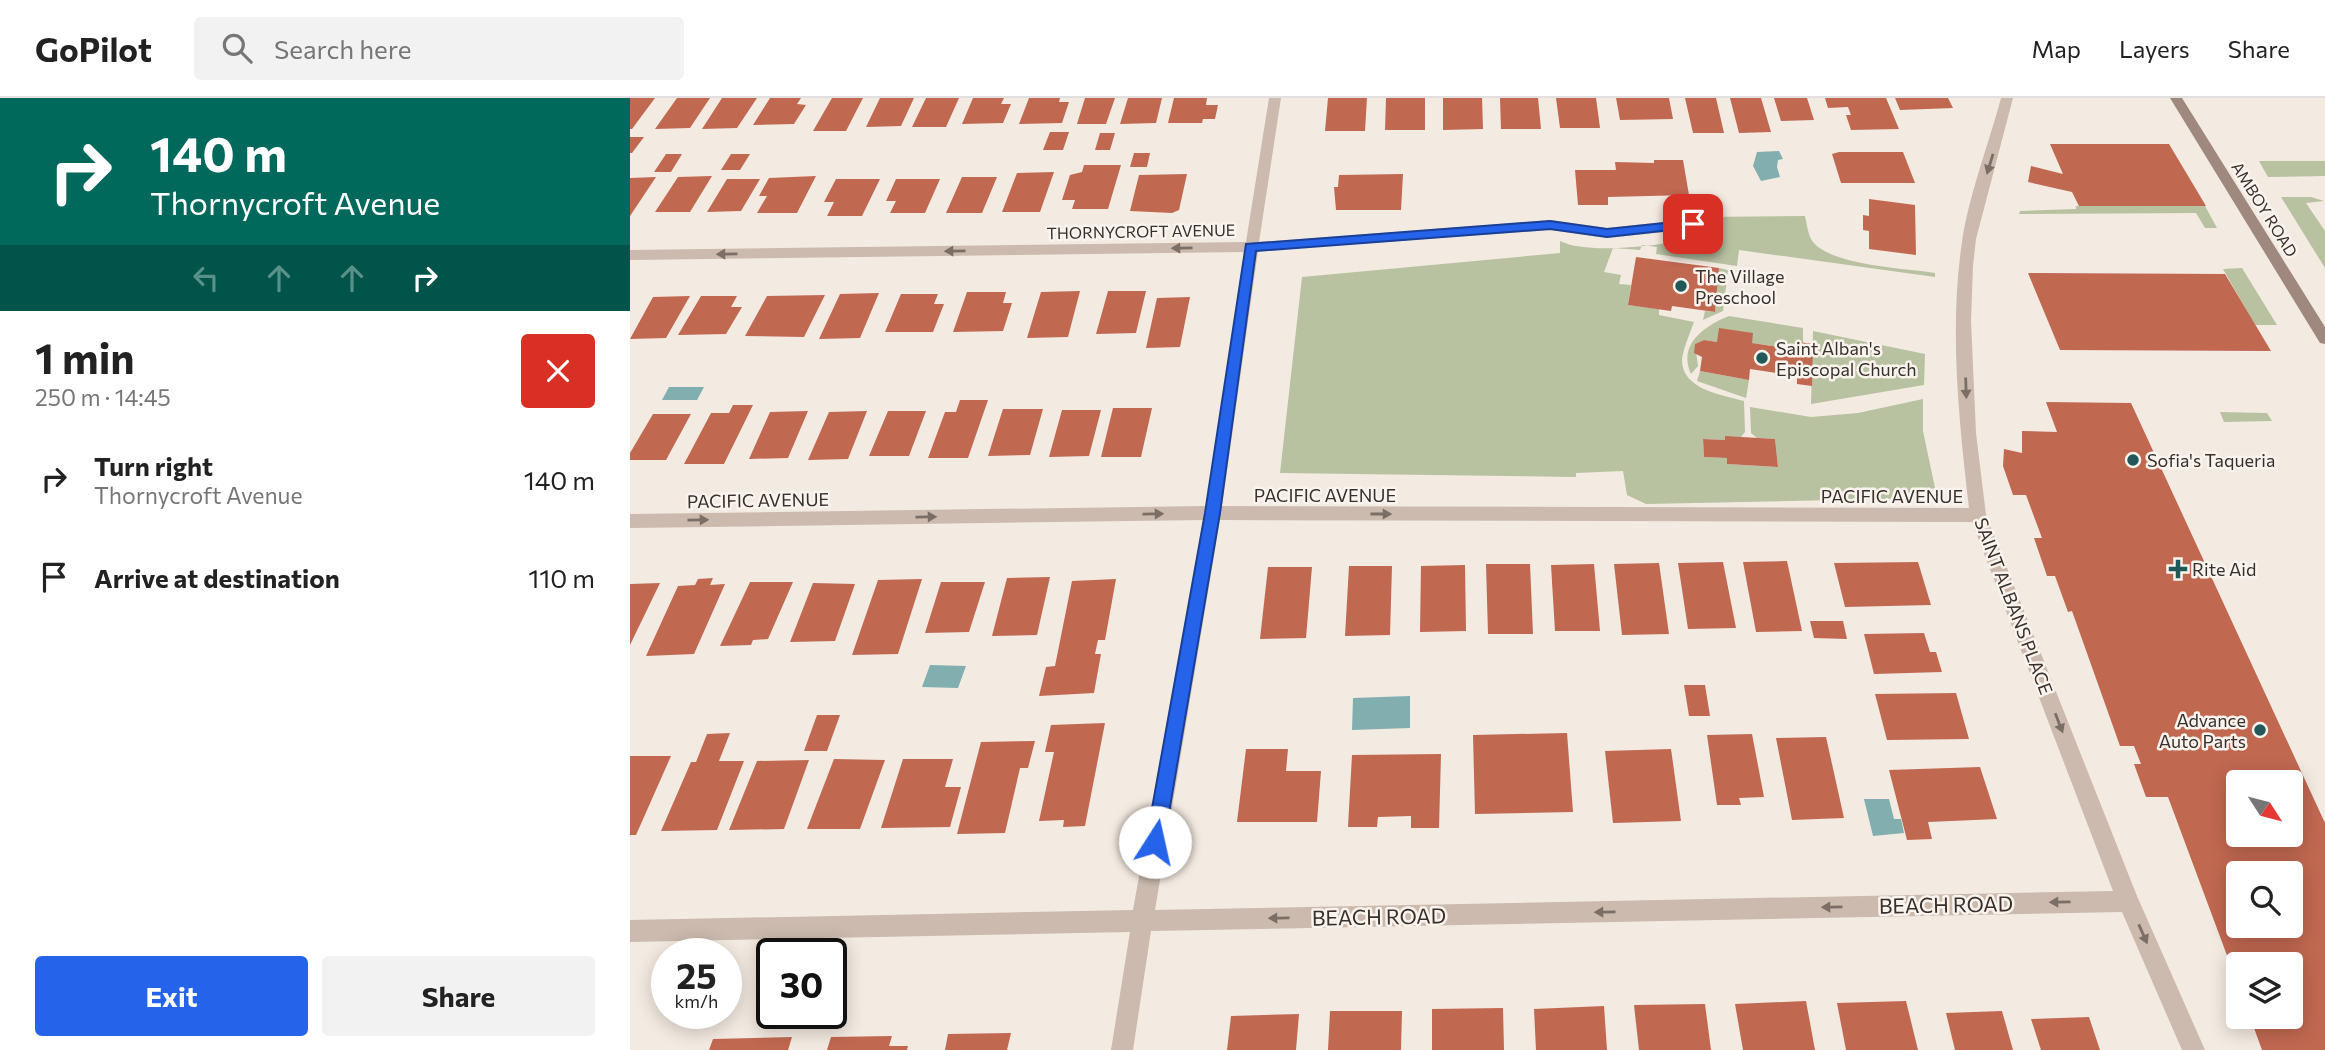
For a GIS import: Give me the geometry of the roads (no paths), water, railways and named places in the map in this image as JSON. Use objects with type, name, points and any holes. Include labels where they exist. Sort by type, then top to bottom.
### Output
[{"type":"main road","name":"AMBOY ROAD","points":[[2176,98],[2325,339]]},
{"type":"street","points":[[1122,1050],[1141,921],[1212,513],[1275,98]]},
{"type":"street","name":"SAINT ALBANS PLACE","points":[[2007,98],[1969,239],[1966,266],[1964,321],[1968,433],[1978,515],[2128,901],[2194,1050]]},
{"type":"street","name":"THORNYCROFT AVENUE","points":[[630,255],[1251,247],[1550,225],[1607,233],[1693,224]]},
{"type":"street","name":"PACIFIC AVENUE","points":[[630,521],[1212,513],[1978,515]]},
{"type":"street","name":"BEACH ROAD","points":[[630,930],[2128,901]]},
{"type":"water","points":[[1779,151],[1783,159],[1778,160],[1780,177],[1761,181],[1753,166],[1757,152]]},
{"type":"water","points":[[669,387],[704,387],[697,400],[662,400]]},
{"type":"water","points":[[930,665],[966,666],[958,688],[922,687]]},
{"type":"water","points":[[1410,696],[1410,728],[1352,730],[1353,698]]},
{"type":"water","points":[[1864,799],[1889,799],[1894,819],[1901,819],[1904,833],[1873,836]]},
{"type":"place","name":"The Village Preschool","points":[[1681,286]]},
{"type":"place","name":"Saint Alban's Episcopal Church","points":[[1762,358]]},
{"type":"place","name":"Sofia's Taqueria","points":[[2133,460]]},
{"type":"place","name":"Rite Aid","points":[[2178,569]]},
{"type":"place","name":"Advance Auto Parts","points":[[2260,730]]}]
